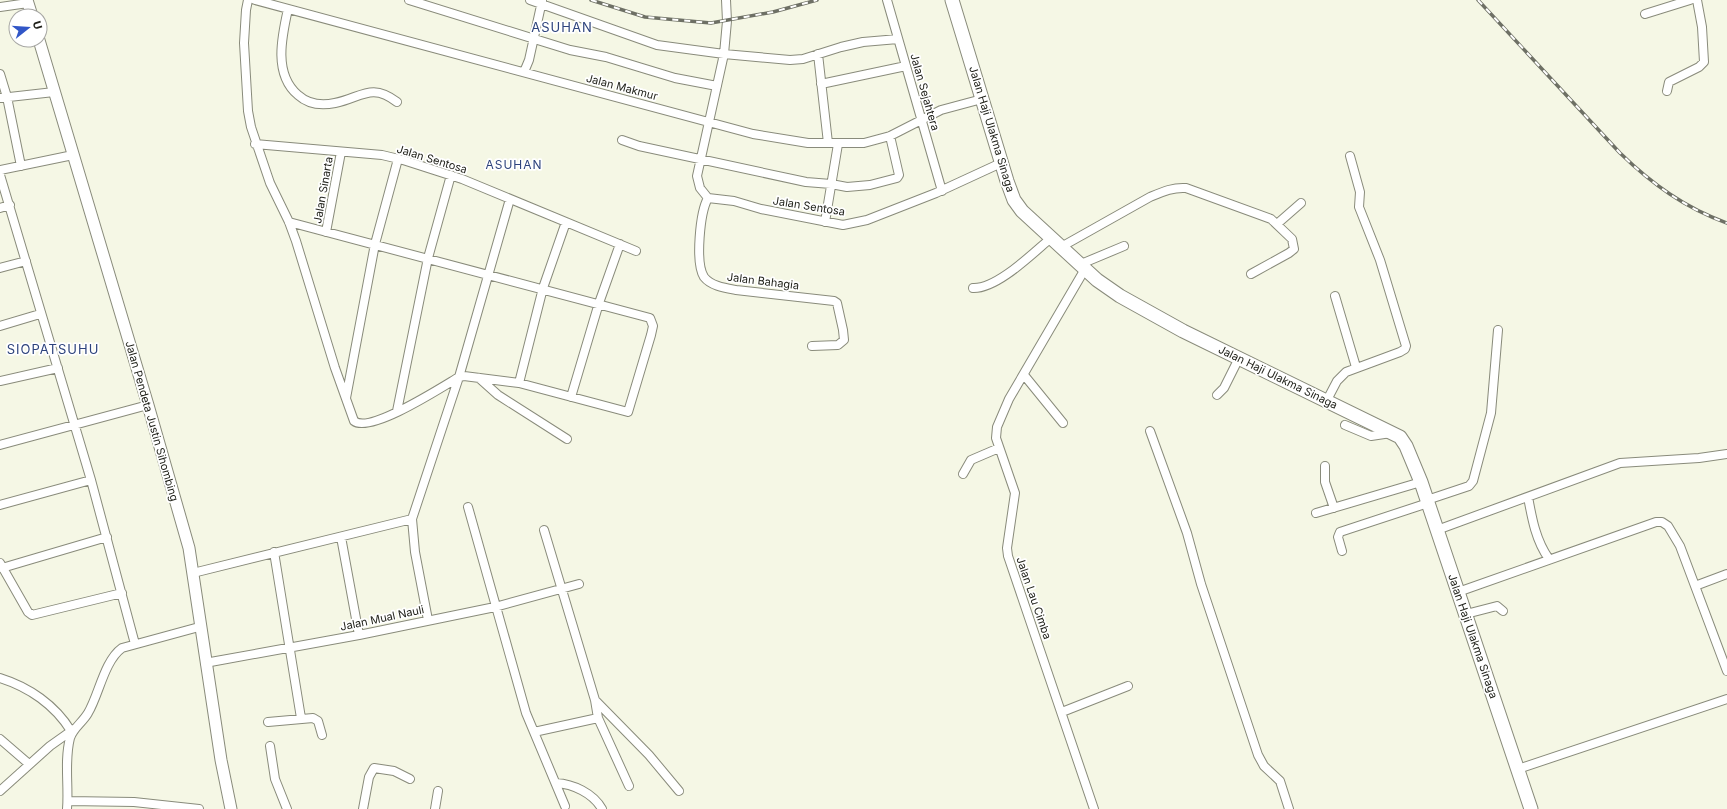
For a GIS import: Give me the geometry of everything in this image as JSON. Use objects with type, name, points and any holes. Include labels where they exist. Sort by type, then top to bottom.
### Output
[{"type":"main road","name":"Jalan Haji Ulakma Sinaga","points":[[952,0],[1001,163],[1014,200],[1022,211],[1083,267],[1120,296],[1183,331],[1327,400],[1400,437],[1406,446],[1428,501],[1531,809]]},
{"type":"street","points":[[248,0],[244,43],[248,111],[255,144],[270,183],[289,222],[350,416],[354,421],[360,424],[369,423],[423,399],[459,377],[478,377],[519,383],[628,412],[651,335],[652,321],[650,318],[488,273],[289,222]]},
{"type":"street","name":"Jalan Makmur","points":[[255,0],[753,134],[808,143],[864,143],[890,136],[941,110],[982,100]]},
{"type":"street","points":[[409,0],[534,38],[661,74],[717,86]]},
{"type":"street","points":[[530,0],[541,2],[657,45],[724,54],[790,60],[803,59],[863,42],[898,39]]},
{"type":"street","points":[[708,198],[697,182],[696,176],[724,54],[727,21],[726,0]]},
{"type":"street","name":"Jalan Sejahtera","points":[[886,0],[942,191]]},
{"type":"street","points":[[1645,14],[1690,0]]},
{"type":"street","points":[[1667,91],[1669,82],[1699,68],[1704,62],[1702,27],[1697,0]]},
{"type":"street","points":[[0,7],[27,2]]},
{"type":"street","points":[[524,72],[534,38],[541,2]]},
{"type":"street","points":[[288,9],[283,32],[282,67],[285,80],[292,90],[304,101],[314,104],[335,103],[375,91],[387,94],[397,102]]},
{"type":"street","name":"Jalan Pendeta Justin Sihombing","points":[[41,48],[189,548],[220,760],[231,809]]},
{"type":"street","points":[[818,54],[828,143]]},
{"type":"street","points":[[821,84],[906,66]]},
{"type":"street","points":[[0,74],[4,98],[21,166]]},
{"type":"street","points":[[4,98],[54,92]]},
{"type":"street","points":[[622,140],[639,146],[806,182],[831,184],[847,188],[870,185],[898,178],[899,175],[890,136]]},
{"type":"street","name":"Jalan Sentosa","points":[[255,144],[398,159],[451,175],[636,251]]},
{"type":"street","points":[[825,222],[838,144]]},
{"type":"street","name":"Jalan Sinarta","points":[[326,232],[341,152]]},
{"type":"street","points":[[0,170],[73,156]]},
{"type":"street","points":[[1327,400],[1342,375],[1356,367],[1400,352],[1405,349],[1406,346],[1380,260],[1358,208],[1360,192],[1350,156]]},
{"type":"street","points":[[345,398],[375,244],[398,159]]},
{"type":"street","name":"Jalan Sentosa","points":[[708,198],[734,201],[761,209],[843,225],[867,220],[942,191],[1001,163]]},
{"type":"street","points":[[0,175],[10,205],[40,314],[58,368],[91,480],[135,644]]},
{"type":"street","points":[[397,411],[428,258],[451,175]]},
{"type":"street","points":[[1061,247],[1150,197],[1165,190],[1186,188],[1270,219],[1277,224],[1292,240],[1294,249],[1251,274]]},
{"type":"street","name":"Jalan Bahagia","points":[[708,198],[701,217],[699,235],[702,272],[705,278],[722,288],[831,300],[836,303],[844,330],[844,340],[838,345],[812,346]]},
{"type":"street","points":[[428,620],[415,552],[412,519],[459,377],[510,199]]},
{"type":"street","points":[[1277,224],[1301,203]]},
{"type":"street","points":[[0,208],[10,205]]},
{"type":"street","points":[[519,383],[544,288],[566,222]]},
{"type":"street","points":[[973,288],[984,287],[1016,268],[1051,238]]},
{"type":"street","points":[[571,398],[599,303],[620,244]]},
{"type":"street","points":[[1083,267],[1124,246]]},
{"type":"street","points":[[0,268],[26,261]]},
{"type":"street","name":"Jalan Lau Cimba","points":[[1083,267],[1024,375],[1009,399],[997,427],[996,438],[1015,493],[1008,543],[1008,556],[1062,712],[1093,809]]},
{"type":"street","points":[[1335,296],[1356,367]]},
{"type":"street","points":[[0,326],[40,314]]},
{"type":"street","points":[[1342,552],[1338,537],[1340,532],[1469,486],[1473,481],[1491,413],[1498,330]]},
{"type":"street","points":[[1217,395],[1224,388],[1239,358]]},
{"type":"street","points":[[0,381],[58,368]]},
{"type":"street","points":[[1024,375],[1063,424]]},
{"type":"street","points":[[478,377],[498,395],[567,439]]},
{"type":"street","points":[[0,445],[148,405]]},
{"type":"street","points":[[1345,425],[1371,436],[1393,433]]},
{"type":"street","points":[[1150,431],[1187,533],[1201,584],[1258,756],[1264,766],[1280,781],[1289,809]]},
{"type":"street","points":[[963,474],[971,460],[999,448]]},
{"type":"street","points":[[1437,530],[1620,462],[1692,459],[1727,454]]},
{"type":"street","points":[[1325,466],[1325,482],[1334,508]]},
{"type":"street","points":[[0,506],[91,480]]},
{"type":"street","points":[[1316,513],[1421,482]]},
{"type":"street","points":[[1528,497],[1536,535],[1549,559]]},
{"type":"street","points":[[468,507],[526,713],[566,806]]},
{"type":"street","points":[[193,573],[412,519]]},
{"type":"street","points":[[1458,592],[1644,526],[1662,522],[1668,526],[1680,546],[1727,671]]},
{"type":"street","points":[[544,530],[596,700],[598,718],[629,786]]},
{"type":"street","points":[[107,536],[1,565],[28,612],[32,615],[122,593]]},
{"type":"street","points":[[340,537],[359,635]]},
{"type":"street","points":[[274,552],[291,648],[301,718]]},
{"type":"street","points":[[1695,586],[1727,574]]},
{"type":"street","name":"Jalan Mual Nauli","points":[[205,663],[359,635],[495,607],[579,584]]},
{"type":"street","points":[[1466,614],[1497,606],[1503,611]]},
{"type":"street","points":[[0,791],[29,764],[73,730],[88,713],[102,678],[116,654],[122,648],[200,627]]},
{"type":"street","points":[[0,678],[44,700],[59,713],[73,730]]},
{"type":"street","points":[[1062,712],[1128,686]]},
{"type":"street","points":[[1518,769],[1727,699]]},
{"type":"street","points":[[596,700],[649,755],[679,791]]},
{"type":"street","points":[[268,722],[301,718],[316,719],[322,736]]},
{"type":"street","points":[[534,732],[598,718]]},
{"type":"street","points":[[73,730],[70,738],[68,760],[68,805],[199,809]]},
{"type":"street","points":[[0,739],[29,764]]},
{"type":"street","points":[[270,746],[274,779],[286,809]]},
{"type":"street","points":[[362,809],[369,777],[374,768],[394,771],[410,779]]},
{"type":"street","points":[[556,783],[565,784],[590,795],[597,800],[602,809]]},
{"type":"street","points":[[435,809],[438,791]]},
{"type":"railway","points":[[591,0],[645,17],[711,23],[773,12],[817,0]]},
{"type":"railway","points":[[1478,0],[1620,153],[1644,175],[1683,202],[1727,223]]},
{"type":"district","name":"ASUHAN","points":[[562,27]]},
{"type":"district","name":"ASUHAN","points":[[514,164]]},
{"type":"district","name":"SIOPATSUHU","points":[[53,349]]}]
